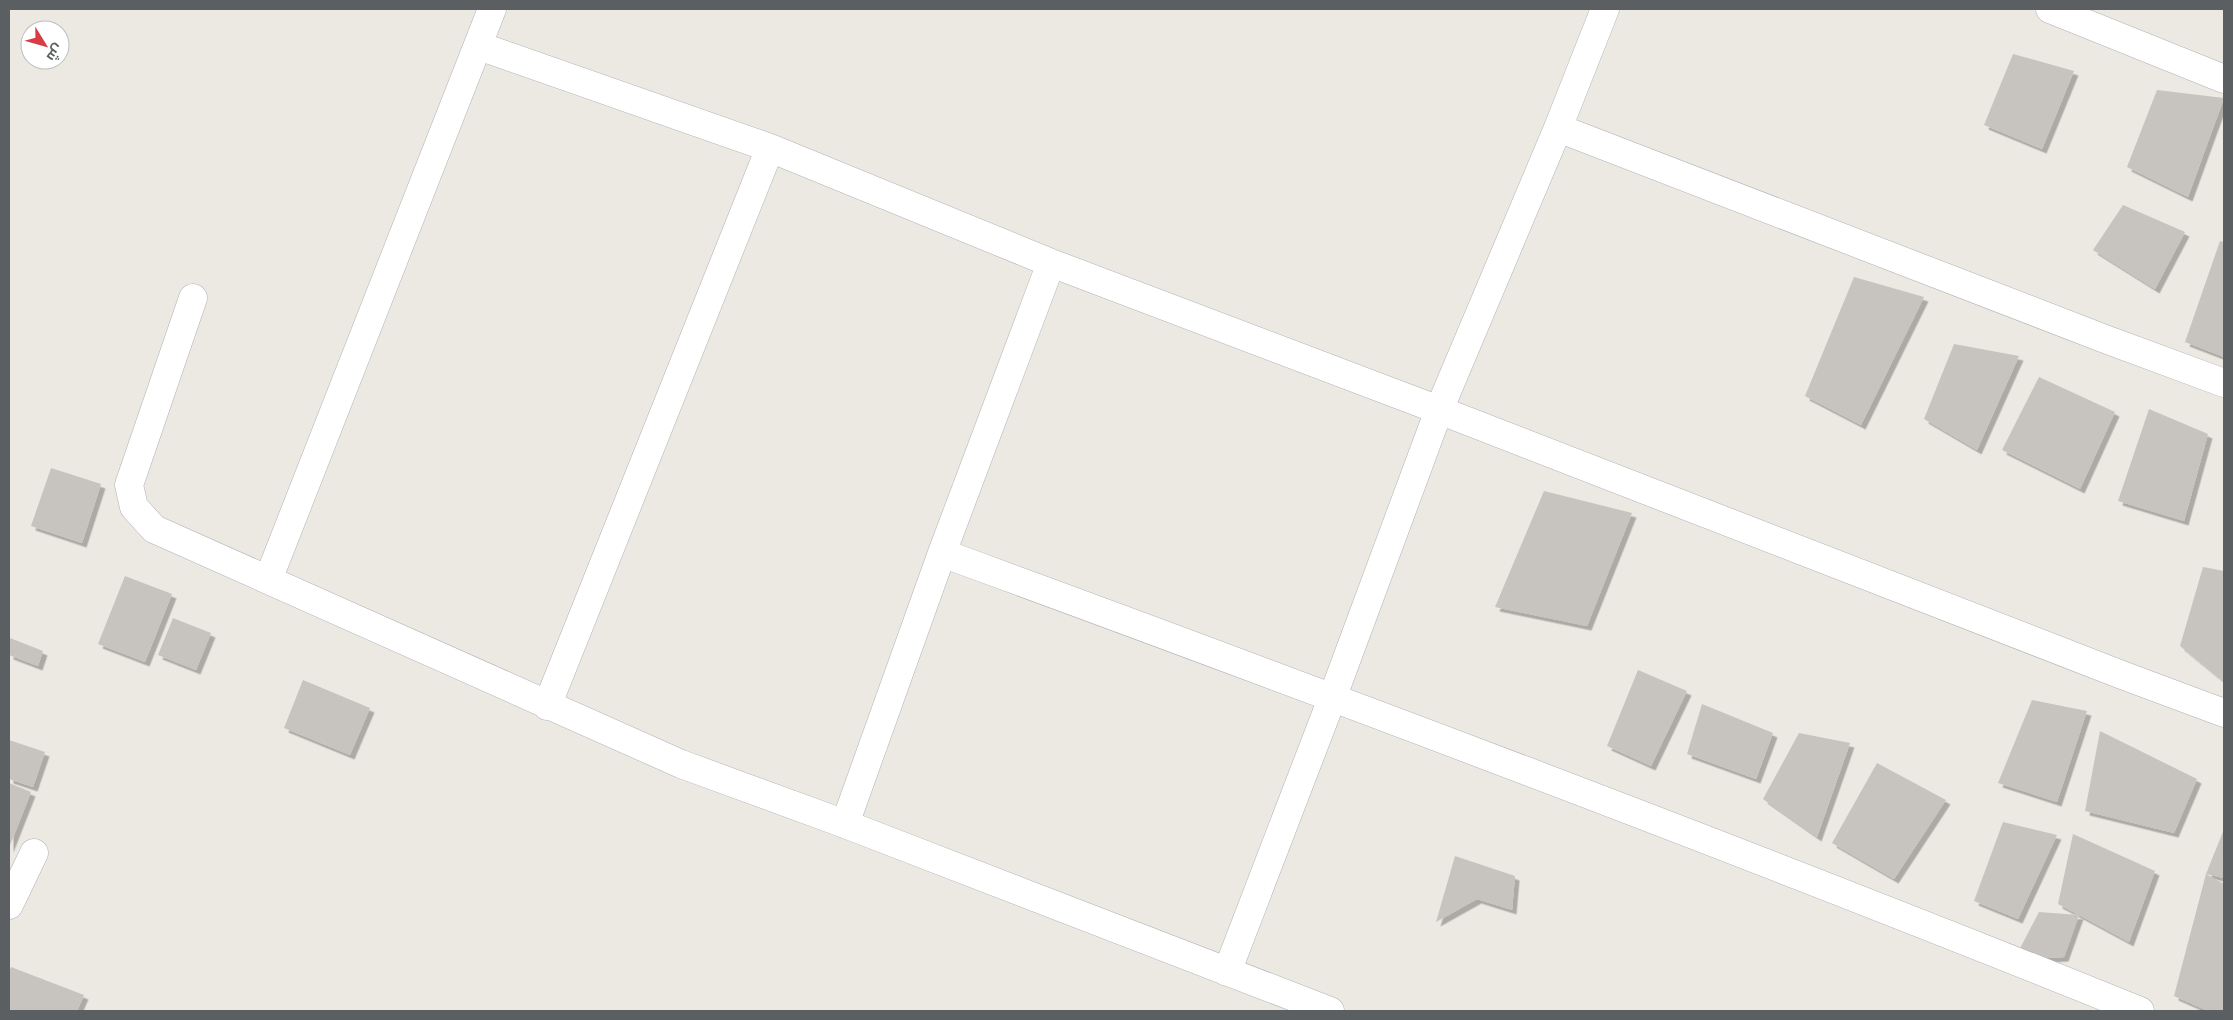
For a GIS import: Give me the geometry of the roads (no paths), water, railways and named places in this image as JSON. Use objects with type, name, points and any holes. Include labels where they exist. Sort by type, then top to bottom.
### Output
[{"type":"street","points":[[268,580],[492,9]]},
{"type":"street","points":[[1227,972],[1333,696],[1439,410],[1558,128],[1605,9]]},
{"type":"street","points":[[2050,9],[2224,79]]},
{"type":"street","points":[[478,46],[770,148],[1051,263],[1439,410],[2103,668],[2224,713]]},
{"type":"street","points":[[1558,128],[2224,383]]},
{"type":"street","points":[[547,706],[770,148]]},
{"type":"street","points":[[845,824],[942,553],[1051,263]]},
{"type":"street","points":[[193,298],[129,484],[134,507],[154,529],[547,706],[681,764],[845,824],[1330,1011]]},
{"type":"street","points":[[942,553],[1333,696],[1883,908],[2140,1011]]},
{"type":"street","points":[[9,905],[34,853]]}]
